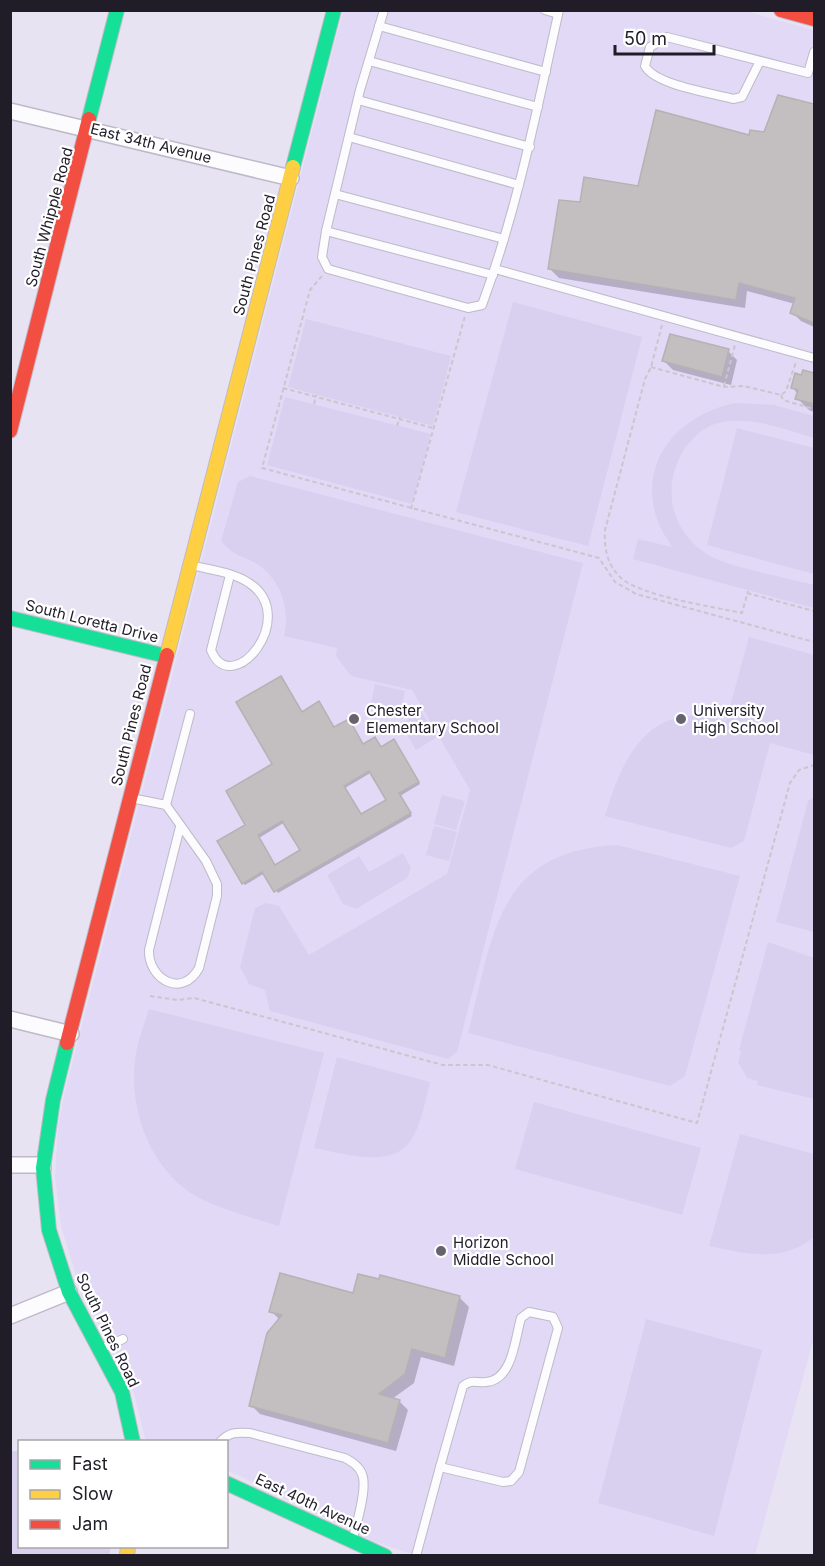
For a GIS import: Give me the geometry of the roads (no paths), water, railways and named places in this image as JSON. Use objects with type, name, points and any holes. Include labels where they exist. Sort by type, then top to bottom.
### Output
[{"type":"street","name":"South Whipple Road","points":[[11,430],[90,128],[117,10]]},
{"type":"street","name":"South Pines Road","points":[[133,1440],[122,1392],[69,1292],[50,1230],[43,1168],[53,1101],[334,10]]},
{"type":"street","points":[[781,10],[814,19]]},
{"type":"street","name":"East 34th Avenue","points":[[10,111],[90,128],[291,178]]},
{"type":"street","name":"South Loretta Drive","points":[[10,618],[166,656]]},
{"type":"street","points":[[10,1019],[71,1035]]},
{"type":"street","points":[[10,1165],[42,1165],[43,1168]]},
{"type":"street","points":[[10,1316],[69,1292]]},
{"type":"street","name":"East 40th Avenue","points":[[228,1484],[262,1497],[352,1543],[385,1556]]},
{"type":"lane","points":[[384,10],[358,100],[326,231],[322,257],[328,269],[468,308],[482,305],[494,272],[530,147],[558,12],[545,10]]},
{"type":"lane","points":[[379,26],[546,72]]},
{"type":"lane","points":[[760,61],[742,97],[734,99],[662,80],[649,74],[645,66],[650,47],[667,37],[811,74],[814,52]]},
{"type":"lane","points":[[369,61],[538,107]]},
{"type":"lane","points":[[358,100],[530,147]]},
{"type":"lane","points":[[349,137],[519,185]]},
{"type":"lane","points":[[335,194],[504,238]]},
{"type":"lane","points":[[326,231],[494,272],[814,358]]},
{"type":"lane","points":[[190,565],[230,575],[248,582],[263,600],[266,624],[257,652],[234,664],[219,663],[211,650],[230,575]]},
{"type":"lane","points":[[166,806],[190,714]]},
{"type":"lane","points":[[130,797],[166,806],[194,843],[215,878],[218,890],[199,968],[192,977],[181,983],[164,980],[154,972],[149,959],[149,950],[180,827]]},
{"type":"lane","points":[[416,1556],[440,1467],[463,1386],[471,1381],[496,1380],[503,1374],[511,1357],[524,1313],[538,1311],[553,1317],[558,1328],[519,1472],[511,1481],[476,1476],[440,1467]]},
{"type":"lane","points":[[99,1350],[123,1338]]},
{"type":"lane","points":[[222,1440],[226,1435],[237,1432],[250,1433],[345,1458],[357,1466],[363,1476],[364,1487],[352,1543]]},
{"type":"place","name":"Chester Elementary School","points":[[354,719]]},
{"type":"place","name":"University High School","points":[[681,719]]},
{"type":"place","name":"Horizon Middle School","points":[[441,1251]]}]
